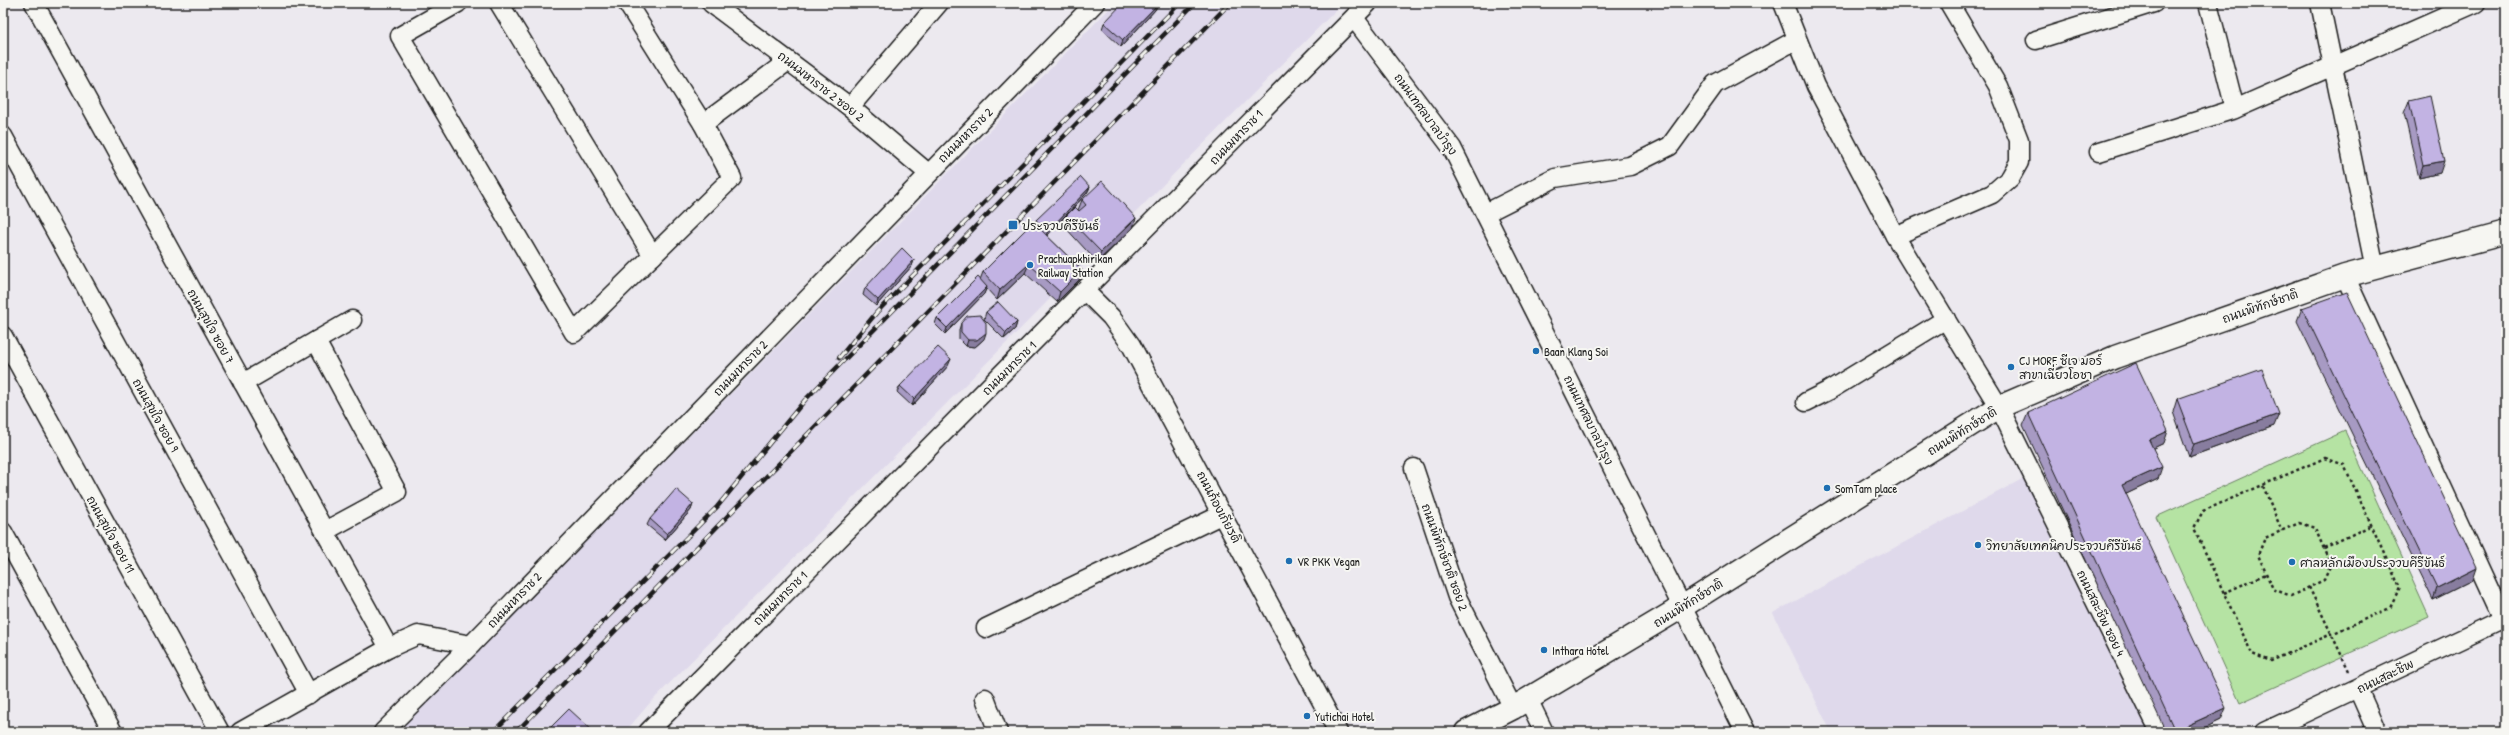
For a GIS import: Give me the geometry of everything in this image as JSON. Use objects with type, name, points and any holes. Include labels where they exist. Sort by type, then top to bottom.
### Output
[{"type":"main road","name":"ถนนพิทักษ์ชาติ","points":[[1466,732],[1520,704],[1682,607],[1999,407],[2115,357],[2345,276],[2506,233]]},
{"type":"street","name":"ถนนสุขใจ ซอย 7","points":[[34,3],[389,648]]},
{"type":"street","points":[[458,3],[400,36],[574,333],[732,178],[703,124],[627,3]]},
{"type":"street","points":[[499,3],[652,256]]},
{"type":"street","name":"ถนนมหาราช 2 ซอย 2","points":[[711,3],[850,107],[928,172]]},
{"type":"street","points":[[850,107],[939,3]]},
{"type":"street","name":"ถนนมหาราช 2","points":[[383,732],[471,645],[928,172],[1095,3]]},
{"type":"street","name":"ถนนมหาราช 1","points":[[648,732],[1368,3]]},
{"type":"street","name":"ถนนสละชีพ ซอย 4","points":[[1783,3],[1796,40],[1816,86],[1895,236],[1999,407],[2160,732]]},
{"type":"street","points":[[1895,236],[1992,194],[2010,178],[2020,162],[2019,140],[1998,86],[1949,3]]},
{"type":"street","points":[[2036,40],[2154,3]]},
{"type":"street","points":[[2208,3],[2235,109]]},
{"type":"street","points":[[2320,3],[2375,269]]},
{"type":"street","points":[[2099,152],[2235,109],[2476,3]]},
{"type":"street","name":"ถนนเทศลบาลบำรุง","points":[[1354,18],[1452,148],[1486,213],[1745,732]]},
{"type":"street","points":[[1486,213],[1555,178],[1630,166],[1670,146],[1715,84],[1796,40]]},
{"type":"street","points":[[703,124],[788,61]]},
{"type":"street","name":"ถนนสุขใจ ซอย 9","points":[[3,136],[309,694]]},
{"type":"street","points":[[2345,276],[2505,619]]},
{"type":"street","name":"ถนนก้องเกียรติ","points":[[1085,291],[1111,317],[1131,345],[1223,514],[1338,732]]},
{"type":"street","points":[[1806,402],[1828,391],[1946,319]]},
{"type":"street","points":[[243,383],[352,320]]},
{"type":"street","name":"ถนนสุขใจ ซอย 11","points":[[3,336],[220,732]]},
{"type":"street","points":[[316,341],[397,492],[325,531]]},
{"type":"street","name":"ถนนพิทักษ์ชาติ ซอย 2","points":[[1414,468],[1457,597],[1520,704],[1544,732]]},
{"type":"street","points":[[986,628],[1223,514]]},
{"type":"street","points":[[3,532],[113,732]]},
{"type":"street","name":"ถนนสละชีพ","points":[[2264,732],[2505,619]]},
{"type":"street","points":[[240,732],[389,648],[418,635],[471,645]]},
{"type":"street","points":[[2358,689],[2377,732]]},
{"type":"street","points":[[985,698],[998,732]]},
{"type":"path","points":[[2325,458],[2344,466],[2400,588],[2390,608],[2271,661],[2252,654],[2194,528],[2203,511],[2263,486],[2325,458]]},
{"type":"path","points":[[2263,486],[2282,531]]},
{"type":"path","points":[[2299,523],[2314,528],[2324,548],[2331,564],[2324,580],[2291,596],[2273,589],[2258,555],[2265,538],[2299,523]]},
{"type":"path","points":[[2324,548],[2372,525]]},
{"type":"path","points":[[2224,593],[2266,574]]},
{"type":"path","points":[[2309,587],[2358,689]]},
{"type":"shaded area","points":[[1115,3],[1343,3],[649,704],[625,732],[394,732],[489,640]]},
{"type":"shaded area","name":"วิทยาลัยเทคนิคประจวบคีรีขันธ์","points":[[2024,478],[2150,732],[1831,732],[1773,613]]},
{"type":"green space","points":[[2345,431],[2429,617],[2240,703],[2156,517]]},
{"type":"building","points":[[1123,3],[1158,4],[1123,40],[1104,23]]},
{"type":"building","points":[[2430,96],[2444,161],[2423,165],[2409,101]]},
{"type":"building","points":[[1081,177],[1090,187],[1048,231],[1036,220]]},
{"type":"building","points":[[1102,181],[1136,218],[1101,252],[1066,216],[1075,207],[1079,211],[1086,205],[1082,200]]},
{"type":"building","name":"Prachuapkhirikan Railway Station","points":[[1033,222],[1082,270],[1060,292],[1029,264],[1000,290],[983,272]]},
{"type":"building","points":[[902,248],[914,260],[878,300],[865,288]]},
{"type":"building","points":[[978,277],[987,287],[947,328],[937,318]]},
{"type":"building","points":[[2347,292],[2477,568],[2437,588],[2302,308]]},
{"type":"building","points":[[998,302],[1017,322],[1006,333],[986,312]]},
{"type":"building","points":[[980,315],[986,323],[986,333],[977,340],[968,340],[961,332],[961,323],[967,316]]},
{"type":"building","points":[[938,347],[951,359],[914,399],[900,386]]},
{"type":"building","points":[[2136,363],[2168,431],[2149,440],[2162,467],[2122,485],[2226,708],[2175,731],[2028,413]]},
{"type":"building","points":[[2262,369],[2279,414],[2194,444],[2177,399]]},
{"type":"building","points":[[676,489],[693,504],[667,534],[650,519]]},
{"type":"building","points":[[569,709],[594,732],[546,732]]},
{"type":"railway","points":[[839,358],[877,312],[1180,3]]},
{"type":"railway","points":[[493,732],[717,507],[805,400],[1195,3]]},
{"type":"railway","points":[[516,732],[1230,3]]},
{"type":"place","name":"ประจวบคีรีขันธ์","points":[[1013,225]]},
{"type":"place","name":"Prachuapkhirikan Railway Station","points":[[1030,265]]},
{"type":"place","name":"Baan Klang Soi","points":[[1536,351]]},
{"type":"place","name":"CJ MORE ซีเจ มอร์ สาขาเฉี่ยวโอชา","points":[[2011,367]]},
{"type":"place","name":"SomTam place","points":[[1827,488]]},
{"type":"place","name":"วิทยาลัยเทคนิคประจวบคีรีขันธ์","points":[[1978,545]]},
{"type":"place","name":"VR PKK Vegan","points":[[1289,561]]},
{"type":"place","name":"ศาลหลักเมืองประจวบคีรีขันธ์","points":[[2292,562]]},
{"type":"place","name":"Inthara Hotel","points":[[1544,650]]},
{"type":"place","name":"Yutichai Hotel","points":[[1307,716]]}]
